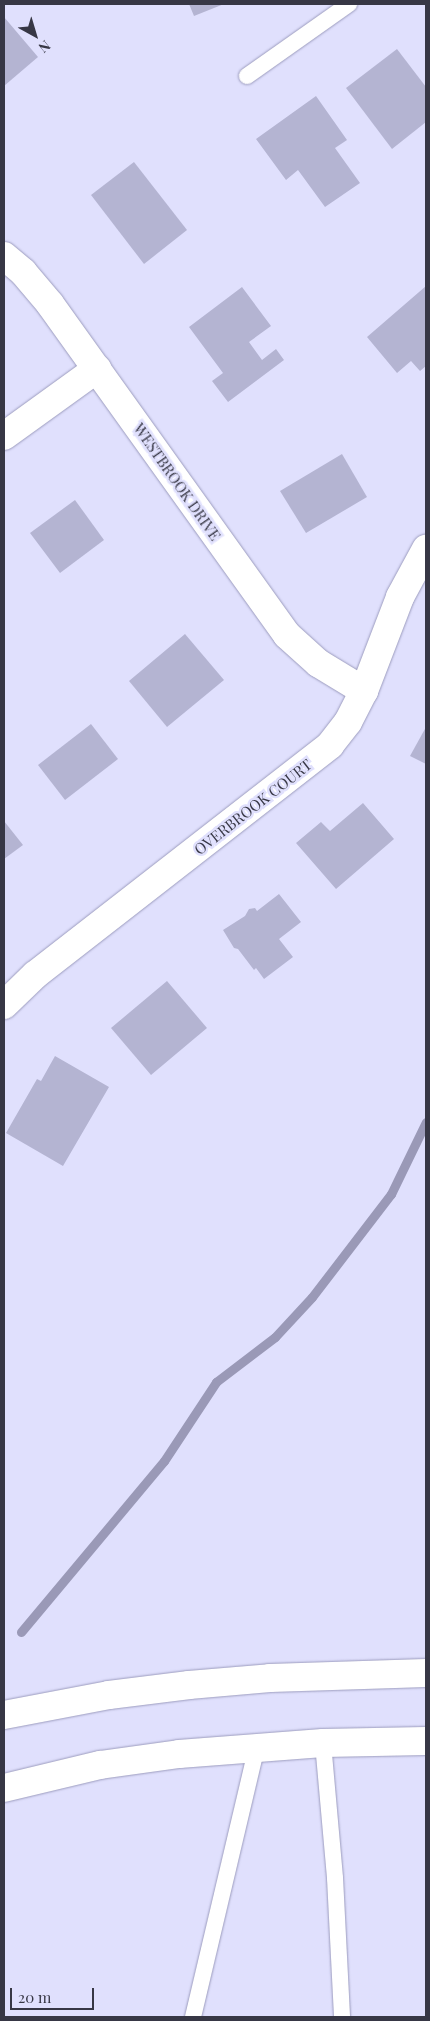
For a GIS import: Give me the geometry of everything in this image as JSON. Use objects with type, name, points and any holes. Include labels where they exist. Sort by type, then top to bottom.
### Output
[{"type":"street","name":"WESTBROOK DRIVE","points":[[4,256],[22,272],[50,304],[287,634],[318,662],[364,691]]},
{"type":"street","points":[[4,436],[97,369]]},
{"type":"street","name":"OVERBROOK COURT","points":[[4,1005],[35,975],[323,752],[348,722],[364,691],[400,597],[426,549]]},
{"type":"street","points":[[4,1716],[109,1695],[189,1685],[279,1677],[426,1674]]},
{"type":"street","points":[[4,1788],[100,1765],[257,1746],[323,1742],[426,1741]]},
{"type":"lane","points":[[247,76],[348,4]]},
{"type":"lane","points":[[323,1742],[335,1878],[342,2017]]},
{"type":"lane","points":[[193,2017],[257,1746]]},
{"type":"building","points":[[189,4],[224,4],[194,16]]},
{"type":"building","points":[[4,17],[38,57],[4,86]]},
{"type":"building","points":[[397,49],[426,87],[426,122],[392,149],[346,88]]},
{"type":"building","points":[[316,96],[347,140],[335,148],[360,183],[325,207],[298,170],[286,180],[256,139]]},
{"type":"building","points":[[134,162],[187,230],[144,264],[91,195]]},
{"type":"building","points":[[426,286],[426,366],[420,371],[411,361],[397,373],[367,337]]},
{"type":"building","points":[[242,287],[271,326],[249,342],[262,360],[276,349],[284,360],[228,402],[212,381],[223,373],[189,327]]},
{"type":"building","points":[[342,454],[367,497],[306,533],[280,491]]},
{"type":"building","points":[[75,500],[104,540],[60,573],[30,533]]},
{"type":"building","points":[[185,634],[224,680],[167,727],[129,681]]},
{"type":"building","points":[[91,724],[118,759],[65,800],[38,765]]},
{"type":"building","points":[[426,727],[426,764],[410,756]]},
{"type":"building","points":[[363,803],[394,839],[336,889],[296,843],[321,822],[330,831]]},
{"type":"building","points":[[4,821],[23,845],[4,859]]},
{"type":"building","points":[[279,894],[301,922],[279,939],[293,957],[264,979],[256,968],[254,970],[238,949],[234,948],[223,930],[245,916],[249,909],[255,908],[257,911]]},
{"type":"building","points":[[167,981],[207,1028],[151,1075],[111,1028]]},
{"type":"building","points":[[55,1056],[109,1087],[63,1166],[6,1133],[37,1079],[41,1081]]},
{"type":"waterway","points":[[21,1632],[164,1461],[216,1382],[275,1337],[312,1297],[391,1194],[426,1122]]}]
